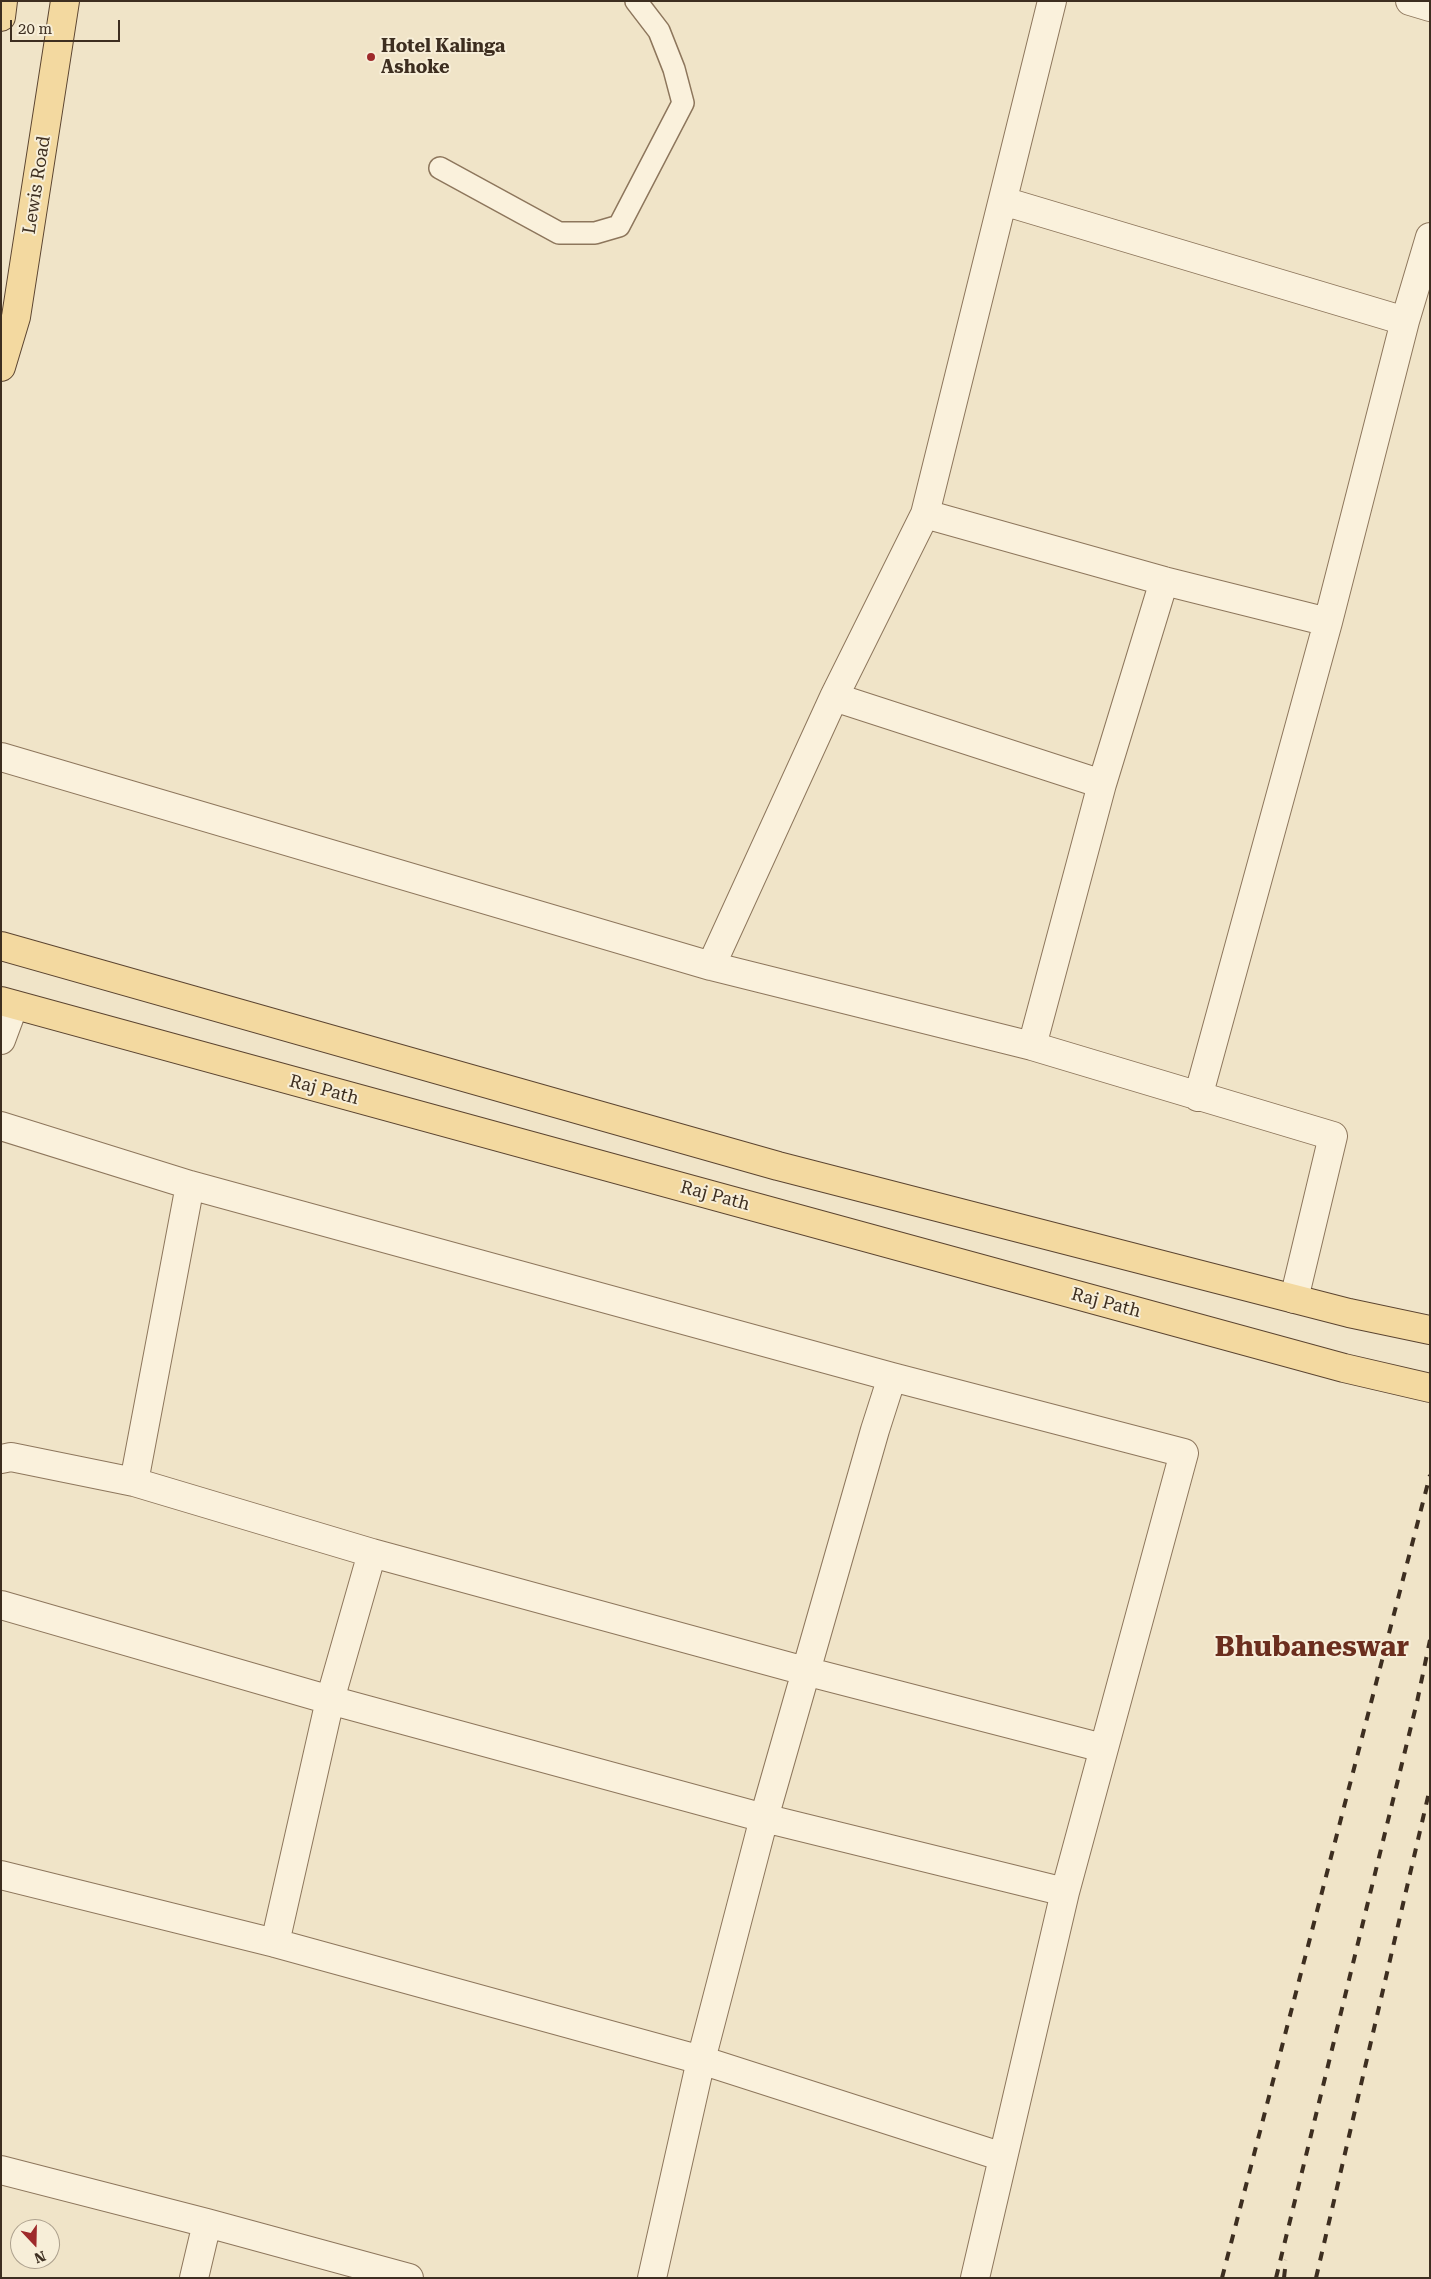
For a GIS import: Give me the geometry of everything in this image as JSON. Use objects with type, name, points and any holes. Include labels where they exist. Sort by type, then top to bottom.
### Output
[{"type":"main road","points":[[1,17],[3,1]]},
{"type":"main road","name":"Lewis Road","points":[[1,367],[16,317],[64,1]]},
{"type":"main road","points":[[1,946],[778,1166],[1349,1313],[1430,1330]]},
{"type":"main road","name":"Raj Path","points":[[7,1003],[1344,1368],[1430,1388]]},
{"type":"street","points":[[711,966],[834,697],[925,514],[1052,1]]},
{"type":"street","points":[[1410,1],[1430,7]]},
{"type":"street","points":[[1003,201],[1405,321]]},
{"type":"street","points":[[1198,1097],[1328,622],[1405,321],[1430,237]]},
{"type":"street","points":[[925,514],[1164,581],[1328,622]]},
{"type":"street","points":[[1032,1046],[1102,784],[1164,581]]},
{"type":"street","points":[[834,697],[1102,784]]},
{"type":"street","points":[[1,757],[711,966],[1032,1046],[1333,1136],[1294,1299]]},
{"type":"street","points":[[1,1040],[7,1003]]},
{"type":"street","points":[[1,1126],[190,1185],[892,1377],[1184,1453],[1065,1892],[975,2278]]},
{"type":"street","points":[[134,1482],[190,1185]]},
{"type":"street","points":[[652,2278],[701,2060],[764,1818],[805,1671],[892,1377]]},
{"type":"street","points":[[1,1458],[11,1457],[134,1482],[372,1553],[805,1671],[1103,1748]]},
{"type":"street","points":[[275,1942],[330,1700],[372,1553]]},
{"type":"street","points":[[1,1605],[330,1700],[764,1818],[1065,1892]]},
{"type":"street","points":[[1,1875],[275,1942],[701,2060],[1003,2157]]},
{"type":"street","points":[[1,2170],[207,2222],[409,2278]]},
{"type":"street","points":[[194,2278],[207,2222]]},
{"type":"lane","points":[[440,168],[559,232],[595,233],[619,226],[683,103],[674,69],[659,31],[636,1]]},
{"type":"railway","points":[[1222,2278],[1430,1475]]},
{"type":"railway","points":[[1276,2278],[1417,1702],[1430,1640]]},
{"type":"railway","points":[[1316,2278],[1430,1788]]},
{"type":"railway","points":[[1284,2278],[1286,2260]]},
{"type":"place","name":"Hotel Kalinga Ashoke","points":[[371,57]]},
{"type":"district","name":"Bhubaneswar","points":[[1312,1648]]}]
